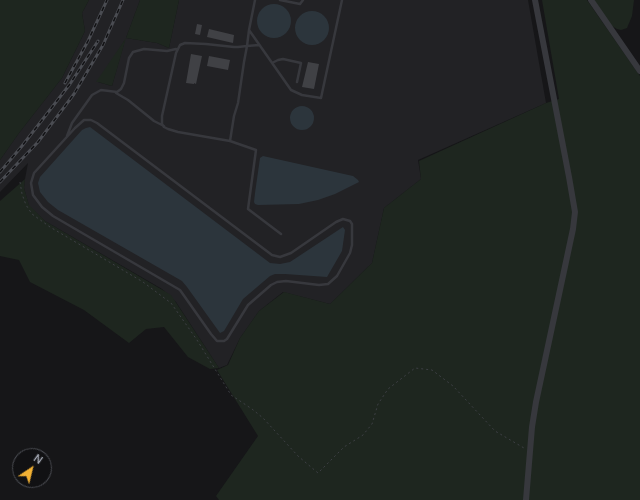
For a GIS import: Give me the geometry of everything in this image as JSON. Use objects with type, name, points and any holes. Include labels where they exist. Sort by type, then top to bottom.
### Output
[{"type":"street","points":[[526,500],[536,402],[573,229],[574,212],[569,177],[536,0]]},
{"type":"street","points":[[591,0],[640,72]]},
{"type":"lane","points":[[230,141],[234,116],[238,103],[255,0]]},
{"type":"lane","points":[[280,0],[300,4],[303,0]]},
{"type":"lane","points":[[250,30],[289,88],[294,92],[306,96],[321,98],[342,0]]},
{"type":"lane","points":[[164,127],[162,124],[162,116],[177,49],[180,45],[185,42],[229,47],[259,44]]},
{"type":"lane","points":[[114,92],[119,91],[123,86],[129,58],[133,52],[140,49],[167,51],[177,49]]},
{"type":"lane","points":[[272,63],[283,59],[301,63],[297,82]]},
{"type":"lane","points":[[67,136],[81,122],[87,120],[94,121],[268,252],[276,256],[284,256],[291,253],[343,218],[350,221],[352,224],[352,246],[350,253],[334,280],[328,284],[319,285],[286,281],[277,282],[270,285],[248,306],[227,338],[220,342],[217,341],[180,290],[53,216],[37,201],[31,189],[34,173],[67,136],[72,123],[92,95],[101,90],[114,92],[128,100],[154,121],[168,129],[230,141],[256,150],[248,209],[281,234]]},
{"type":"path","points":[[20,182],[26,205],[32,214],[50,227],[143,282],[171,303],[197,340],[231,395],[263,418],[298,456],[318,473],[344,447],[364,435],[372,424],[378,404],[388,388],[415,368],[432,370],[452,386],[495,431],[530,451]]},
{"type":"shaded area","points":[[0,0],[89,0],[82,13],[85,31],[62,78],[0,160]]},
{"type":"shaded area","points":[[89,0],[140,0],[126,38],[157,43],[169,48],[179,0],[528,0],[546,103],[418,160],[421,179],[384,208],[372,263],[330,304],[283,292],[259,311],[240,338],[227,365],[219,368],[176,302],[162,289],[45,221],[29,206],[24,188],[28,163],[0,192],[0,160],[62,78],[85,31],[82,13]],"holes":[[[125,40],[112,86],[98,82]]]},
{"type":"shaded area","points":[[140,0],[179,0],[169,48],[157,43],[126,38]]},
{"type":"shaded area","points":[[542,0],[587,0],[640,76],[640,500],[219,500],[216,496],[258,436],[217,370],[228,365],[240,338],[259,311],[284,292],[330,304],[372,263],[384,208],[421,179],[419,161],[546,103],[559,99]]},
{"type":"shaded area","points":[[594,0],[634,0],[632,16],[627,28],[621,30],[610,25]]},
{"type":"shaded area","points":[[271,4],[277,4],[281,5],[288,11],[291,21],[290,28],[284,35],[277,38],[271,38],[267,37],[260,31],[257,24],[257,18],[258,14],[264,7]]},
{"type":"shaded area","points":[[309,11],[315,11],[319,12],[326,18],[329,28],[328,35],[322,42],[315,45],[309,45],[305,44],[298,38],[295,31],[295,25],[296,21],[302,14]]},
{"type":"shaded area","points":[[126,38],[112,86],[96,82]]},
{"type":"shaded area","points":[[302,106],[311,109],[314,118],[311,127],[302,130],[293,127],[290,118],[293,109]]},
{"type":"shaded area","points":[[90,127],[270,263],[280,264],[290,262],[343,227],[345,230],[342,251],[327,277],[285,274],[275,274],[270,276],[243,299],[224,331],[220,333],[182,281],[58,210],[48,202],[40,192],[38,183],[40,177],[82,130]]},
{"type":"shaded area","points":[[263,156],[353,176],[359,182],[335,194],[318,200],[299,204],[258,205],[254,202],[260,158]]},
{"type":"shaded area","points":[[25,179],[24,188],[29,205],[45,221],[171,295],[219,368],[210,369],[188,357],[164,327],[146,329],[129,343],[84,310],[30,282],[19,260],[0,256],[0,201]]},
{"type":"building","points":[[197,24],[202,25],[200,35],[195,34]]},
{"type":"building","points":[[209,29],[234,35],[233,43],[207,37]]},
{"type":"building","points":[[191,54],[202,56],[196,84],[186,83]]},
{"type":"building","points":[[209,56],[230,60],[228,70],[207,66]]},
{"type":"building","points":[[308,62],[319,64],[314,89],[302,87]]},
{"type":"railway","points":[[65,83],[88,41],[107,0]]},
{"type":"railway","points":[[0,182],[38,142],[74,94],[103,45],[123,0]]},
{"type":"railway","points":[[0,172],[70,84],[98,41]]}]
